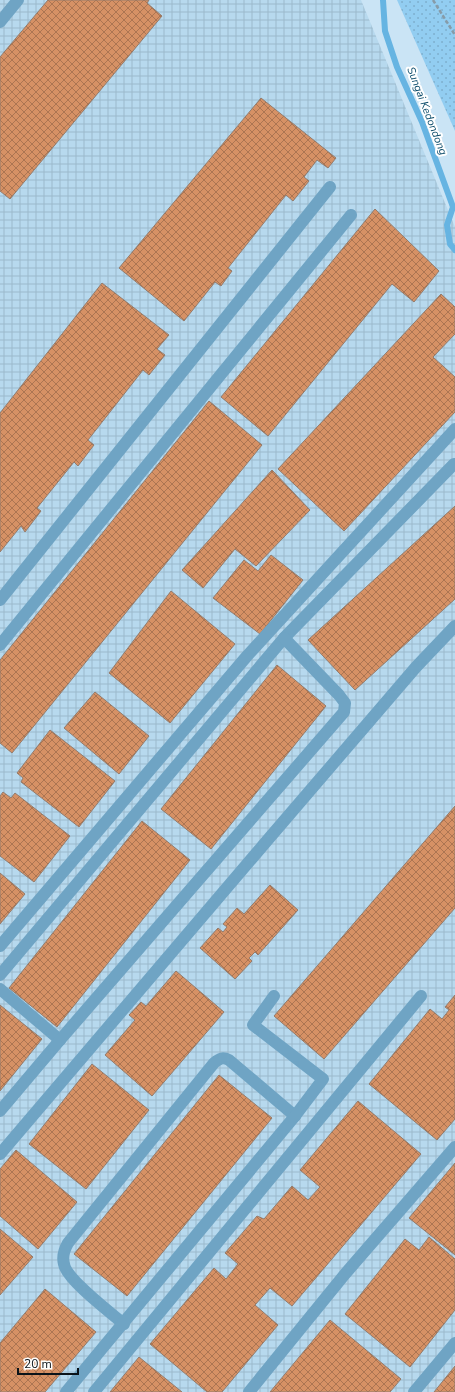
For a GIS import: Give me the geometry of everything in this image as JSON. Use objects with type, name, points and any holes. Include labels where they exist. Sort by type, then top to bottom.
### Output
[{"type":"lane","points":[[0,22],[18,0]]},
{"type":"lane","points":[[0,600],[330,187]]},
{"type":"lane","points":[[0,645],[351,215]]},
{"type":"lane","points":[[0,946],[247,656],[455,429]]},
{"type":"lane","points":[[0,975],[284,638],[454,464]]},
{"type":"lane","points":[[0,1154],[416,667],[455,626]]},
{"type":"lane","points":[[0,1111],[344,712],[345,703],[339,695],[284,638]]},
{"type":"lane","points":[[0,988],[60,1040]]},
{"type":"lane","points":[[66,1392],[124,1324],[295,1116],[323,1079],[253,1025],[274,996]]},
{"type":"lane","points":[[94,1392],[422,996]]},
{"type":"lane","points":[[124,1324],[70,1277],[64,1265],[64,1251],[68,1243],[214,1063],[224,1057],[229,1060],[295,1116]]},
{"type":"lane","points":[[249,1392],[345,1274],[455,1146]]},
{"type":"lane","points":[[414,1392],[455,1343]]},
{"type":"path","points":[[433,0],[455,35]]},
{"type":"shaded area","points":[[0,0],[361,0],[455,227],[455,1392],[0,1392]]},
{"type":"shaded area","points":[[397,0],[455,0],[455,131]]},
{"type":"building","points":[[48,0],[149,0],[147,3],[162,16],[10,199],[0,191],[0,57]]},
{"type":"building","points":[[261,98],[336,158],[328,168],[317,160],[304,177],[309,181],[293,201],[286,195],[228,268],[232,271],[221,286],[215,282],[184,321],[119,268]]},
{"type":"building","points":[[375,209],[439,271],[414,302],[392,284],[268,436],[221,397]]},
{"type":"building","points":[[102,283],[169,335],[157,349],[165,355],[149,375],[143,370],[88,440],[94,445],[78,466],[74,462],[37,508],[41,511],[25,532],[21,526],[0,552],[0,413]]},
{"type":"building","points":[[441,294],[455,307],[455,334],[433,357],[455,377],[455,412],[344,531],[278,469]]},
{"type":"building","points":[[209,401],[262,445],[12,753],[0,743],[0,660]]},
{"type":"building","points":[[272,470],[310,510],[256,566],[235,549],[203,588],[182,570]]},
{"type":"building","points":[[455,506],[455,599],[355,690],[308,640]]},
{"type":"building","points":[[271,555],[303,580],[260,634],[213,598],[244,560],[258,571]]},
{"type":"building","points":[[171,591],[235,644],[170,723],[109,673]]},
{"type":"building","points":[[277,665],[326,706],[211,849],[161,809]]},
{"type":"building","points":[[95,692],[149,736],[119,774],[64,728]]},
{"type":"building","points":[[50,730],[115,781],[79,827],[21,782],[23,778],[17,773]]},
{"type":"building","points":[[3,792],[11,798],[15,793],[70,836],[34,882],[0,856],[0,796]]},
{"type":"building","points":[[455,806],[455,908],[324,1059],[274,1016]]},
{"type":"building","points":[[142,821],[190,860],[57,1027],[9,988]]},
{"type":"building","points":[[0,873],[25,894],[0,924]]},
{"type":"building","points":[[270,885],[298,910],[258,955],[255,952],[249,958],[252,961],[235,979],[200,948],[218,928],[223,932],[227,927],[223,924],[237,908],[244,914]]},
{"type":"building","points":[[176,971],[224,1012],[152,1096],[105,1055],[135,1020],[129,1015],[141,1002],[146,1006]]},
{"type":"building","points":[[455,995],[455,1119],[437,1140],[369,1084],[430,1009],[442,1019],[449,1010],[445,1007]]},
{"type":"building","points":[[0,1005],[42,1039],[0,1091]]},
{"type":"building","points":[[92,1064],[149,1110],[86,1189],[29,1144]]},
{"type":"building","points":[[219,1075],[272,1118],[127,1296],[74,1254]]},
{"type":"building","points":[[358,1101],[421,1154],[292,1306],[270,1288],[255,1305],[278,1325],[222,1392],[207,1392],[150,1344],[214,1268],[226,1279],[238,1264],[225,1253],[257,1216],[264,1219],[292,1186],[308,1200],[320,1187],[300,1170]]},
{"type":"building","points":[[16,1150],[77,1202],[38,1249],[0,1216],[0,1169]]},
{"type":"building","points":[[455,1163],[455,1255],[409,1218]]},
{"type":"building","points":[[0,1229],[33,1257],[0,1295]]},
{"type":"building","points":[[429,1237],[455,1259],[455,1310],[410,1367],[345,1314],[405,1239],[419,1250]]},
{"type":"building","points":[[45,1289],[96,1332],[45,1392],[0,1392],[0,1343]]},
{"type":"building","points":[[330,1320],[401,1379],[390,1392],[270,1392]]},
{"type":"building","points":[[139,1357],[182,1392],[110,1392]]},
{"type":"building","points":[[455,1366],[455,1392],[434,1392]]},
{"type":"waterway","name":"Sungai Kedondong","points":[[383,0],[385,31],[397,67],[422,122],[453,207],[447,225],[450,244],[455,250]]}]
